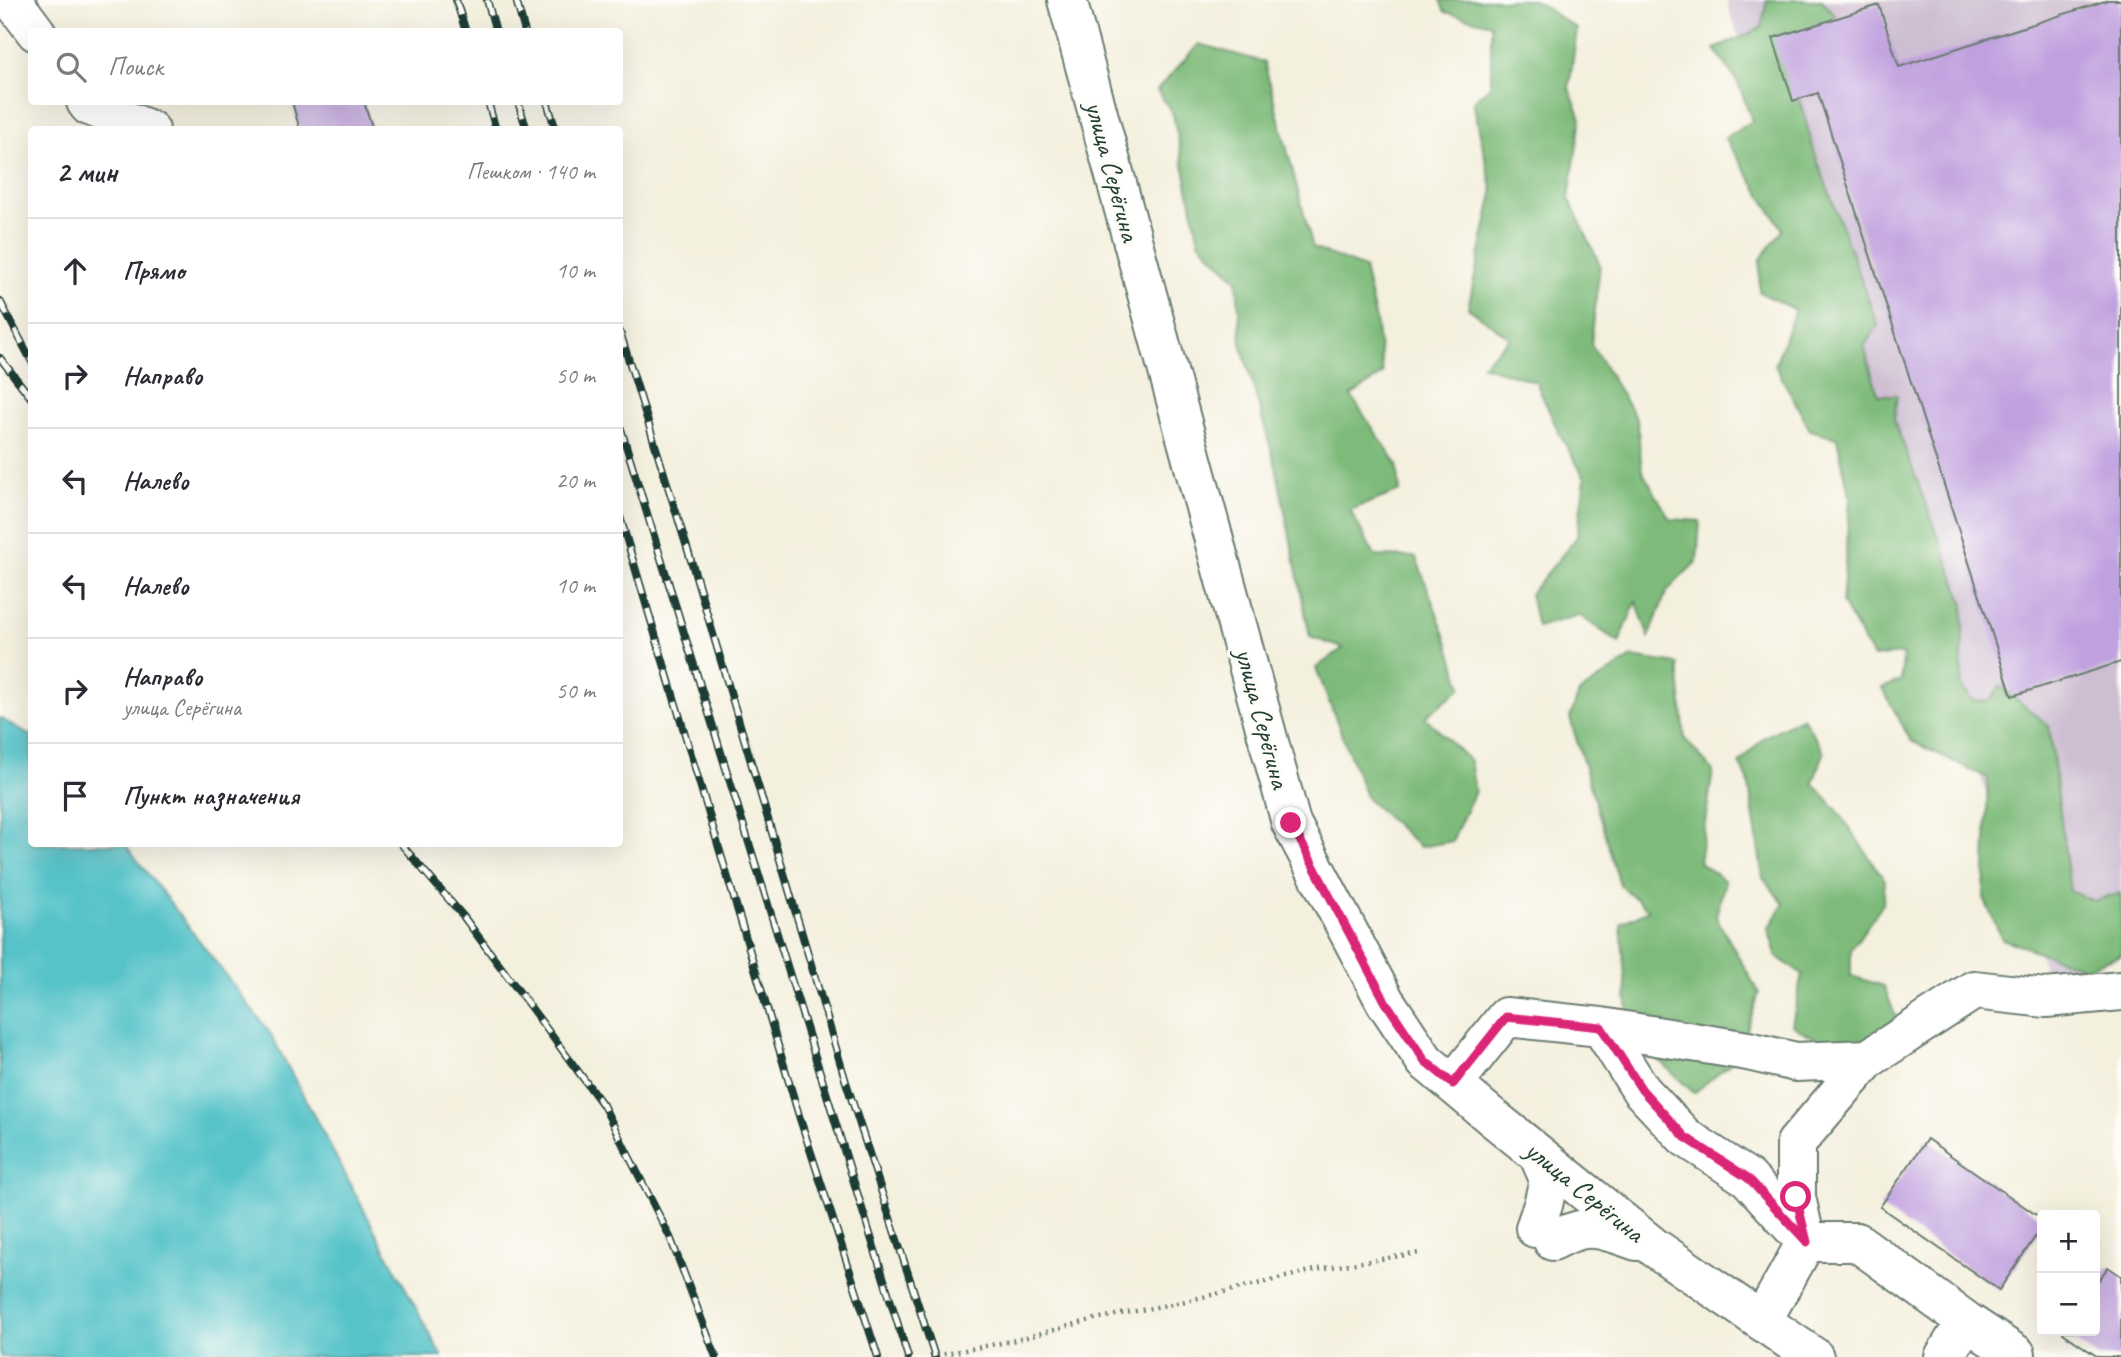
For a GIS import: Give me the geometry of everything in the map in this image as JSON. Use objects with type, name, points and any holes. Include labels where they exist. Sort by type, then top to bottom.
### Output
[{"type":"street","points":[[12,0],[33,28]]},
{"type":"street","name":"улица Серёгина","points":[[1067,0],[1291,823],[1385,1001],[1425,1061],[1655,1248],[1814,1357]]},
{"type":"street","points":[[88,105],[140,126]]},
{"type":"street","points":[[1762,1321],[1807,1242],[1796,1197],[1796,1143],[1868,1059],[1974,990],[2046,999],[2121,991]]},
{"type":"street","points":[[1453,1084],[1506,1017],[1601,1027],[1748,1051],[1796,1062],[1868,1059]]},
{"type":"street","points":[[1601,1027],[1642,1090],[1685,1137],[1748,1178],[1807,1242],[1857,1242],[2017,1356]]},
{"type":"street","points":[[1538,1154],[1549,1179],[1544,1205],[1544,1234],[1595,1227],[1655,1248]]},
{"type":"street","points":[[1944,1357],[1966,1321]]},
{"type":"path","points":[[930,1357],[1004,1343],[1095,1319],[1182,1302],[1319,1269],[1419,1253]]},
{"type":"shaded area","points":[[1726,0],[2121,0],[2121,957],[2048,982]]},
{"type":"green space","points":[[1440,0],[1534,0],[1577,29],[1569,88],[1581,118],[1569,198],[1600,265],[1591,344],[1637,420],[1642,471],[1670,519],[1700,521],[1697,561],[1667,591],[1649,637],[1636,601],[1619,643],[1579,615],[1537,627],[1530,594],[1577,537],[1585,478],[1560,435],[1536,382],[1482,365],[1510,338],[1468,308],[1493,193],[1473,102],[1491,85],[1491,24],[1445,12]]},
{"type":"green space","points":[[1767,0],[1822,0],[1836,16],[1786,51],[1814,151],[1878,326],[1864,346],[1878,395],[1897,395],[1894,420],[1964,604],[1961,684],[1972,700],[1989,702],[2000,686],[2049,726],[2070,891],[2094,901],[2121,893],[2121,955],[2084,968],[2002,939],[1984,898],[1988,778],[1911,741],[1882,688],[1901,680],[1903,654],[1873,657],[1842,603],[1850,499],[1837,438],[1810,430],[1775,365],[1795,310],[1759,292],[1760,260],[1783,230],[1725,138],[1752,121],[1738,83],[1715,49],[1761,28]]},
{"type":"green space","points":[[1199,44],[1264,62],[1313,248],[1364,268],[1376,321],[1383,374],[1351,396],[1397,464],[1400,491],[1350,510],[1375,556],[1416,557],[1462,687],[1425,717],[1470,761],[1475,791],[1452,841],[1420,847],[1367,799],[1316,668],[1343,648],[1310,637],[1276,467],[1241,343],[1237,280],[1199,242],[1173,114],[1157,90]]},
{"type":"green space","points":[[1632,657],[1678,664],[1685,739],[1713,771],[1699,862],[1725,881],[1716,917],[1759,993],[1738,1057],[1694,1093],[1629,1033],[1621,923],[1649,910],[1620,885],[1570,718],[1579,693]]},
{"type":"green space","points":[[1803,717],[1824,753],[1813,783],[1838,811],[1885,881],[1883,903],[1851,950],[1851,976],[1884,986],[1896,1018],[1875,1044],[1822,1042],[1792,1025],[1802,974],[1777,957],[1768,929],[1784,904],[1763,878],[1748,779],[1739,764],[1764,737]]},
{"type":"water","points":[[0,718],[28,734],[28,847],[127,847],[270,1033],[442,1357],[0,1357]]},
{"type":"building","points":[[2108,0],[2121,0],[2121,662],[2012,696],[1818,93],[1793,101],[1773,38],[1879,5],[1899,67]]},
{"type":"building","points":[[293,105],[365,105],[372,126],[299,126]]},
{"type":"building","points":[[1927,1139],[2037,1216],[2037,1234],[1999,1290],[1880,1207]]},
{"type":"building","points":[[2108,1267],[2121,1276],[2121,1357],[2098,1357],[2067,1336],[2100,1336],[2100,1279]]},
{"type":"railway","points":[[456,0],[465,28]]},
{"type":"railway","points":[[487,0],[495,28]]},
{"type":"railway","points":[[516,0],[524,28]]},
{"type":"railway","points":[[489,105],[495,126]]},
{"type":"railway","points":[[519,105],[526,126]]},
{"type":"railway","points":[[548,105],[555,126]]},
{"type":"railway","points":[[0,301],[28,354]]},
{"type":"railway","points":[[623,342],[694,570],[846,1082],[935,1357]]},
{"type":"railway","points":[[0,358],[28,394]]},
{"type":"railway","points":[[623,436],[908,1357]]},
{"type":"railway","points":[[623,527],[800,1119],[878,1357]]},
{"type":"railway","points":[[404,847],[463,916],[603,1105],[670,1237],[716,1357]]},
{"type":"route","points":[[1291,823],[1385,1001],[1425,1061],[1453,1084],[1506,1017],[1601,1027],[1642,1090],[1685,1137],[1748,1178],[1807,1242],[1796,1197]]}]
